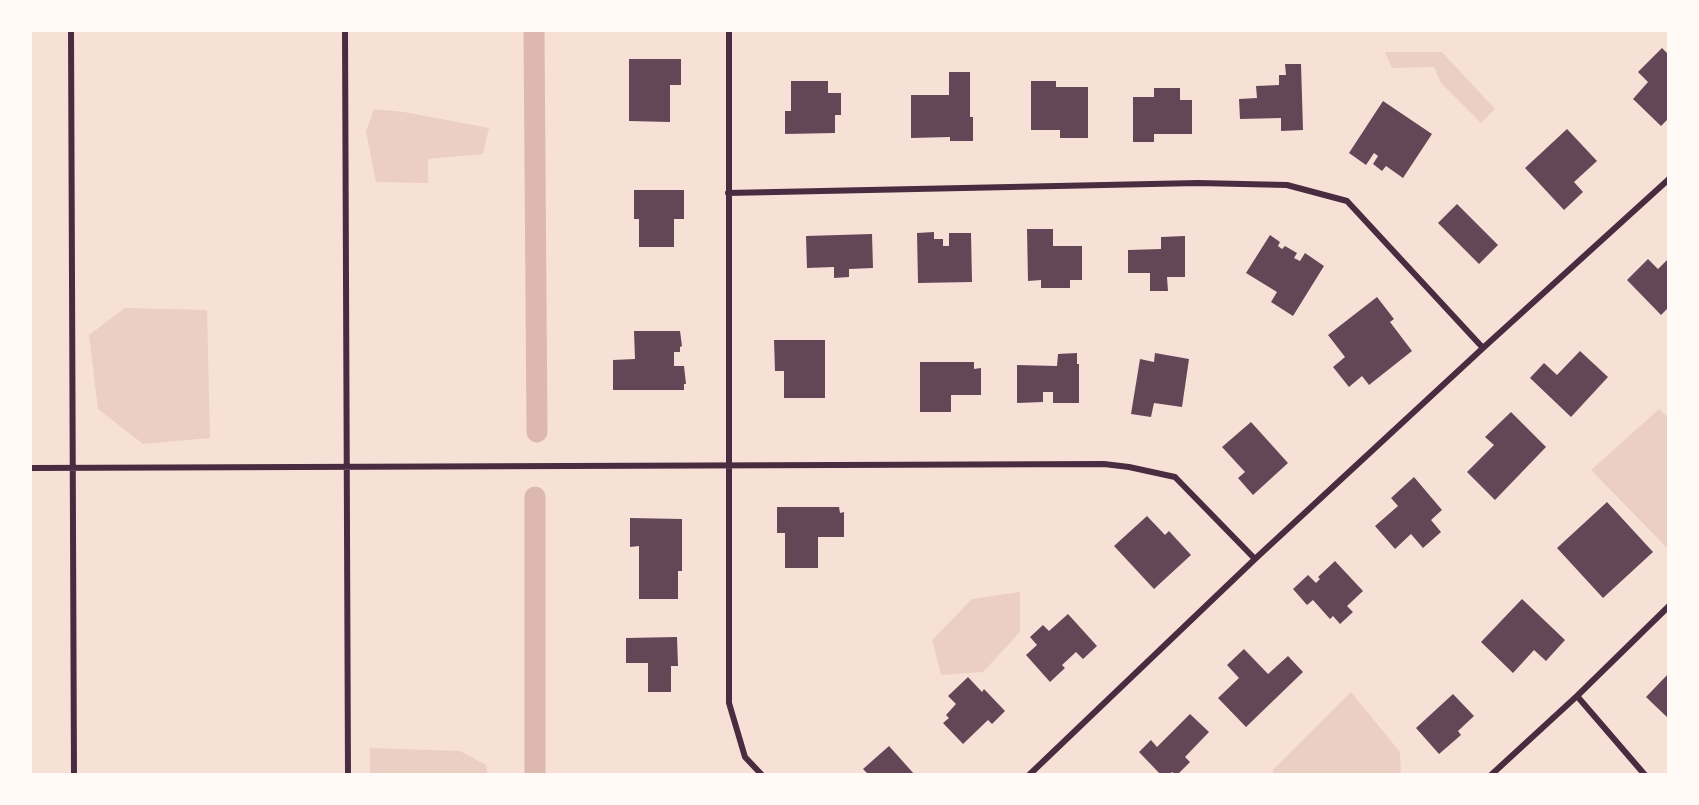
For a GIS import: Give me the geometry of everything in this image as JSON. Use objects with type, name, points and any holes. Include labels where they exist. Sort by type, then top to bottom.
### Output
[{"type":"street","points":[[71,30],[74,775]]},
{"type":"street","points":[[345,30],[348,775]]},
{"type":"street","points":[[729,30],[729,703],[745,757],[762,775]]},
{"type":"street","points":[[1029,775],[1255,559],[1669,179]]},
{"type":"street","points":[[728,192],[1198,183],[1287,185],[1347,201],[1483,348]]},
{"type":"street","points":[[30,468],[1104,464],[1175,477],[1255,559]]},
{"type":"street","points":[[1491,775],[1577,696],[1669,606]]},
{"type":"street","points":[[1577,696],[1645,775]]},
{"type":"shaded area","points":[[1385,52],[1442,52],[1495,109],[1481,123],[1441,83],[1434,67],[1392,68]]},
{"type":"shaded area","points":[[374,109],[404,112],[489,128],[483,154],[428,159],[428,183],[376,182],[366,131]]},
{"type":"shaded area","points":[[125,308],[207,310],[210,438],[143,444],[98,409],[89,335]]},
{"type":"shaded area","points":[[1659,409],[1669,418],[1669,550],[1591,470]]},
{"type":"shaded area","points":[[1020,592],[1020,632],[983,672],[941,675],[932,640],[972,599]]},
{"type":"shaded area","points":[[1351,692],[1400,752],[1401,775],[1276,775],[1272,771]]},
{"type":"shaded area","points":[[370,748],[460,751],[486,765],[488,775],[370,775]]},
{"type":"building","points":[[1662,48],[1669,55],[1669,118],[1661,126],[1633,99],[1648,82],[1638,72]]},
{"type":"building","points":[[629,59],[681,59],[681,85],[670,85],[670,122],[629,121]]},
{"type":"building","points":[[1285,64],[1301,64],[1303,130],[1281,131],[1281,118],[1240,119],[1239,99],[1257,98],[1256,86],[1279,85],[1279,75],[1286,75]]},
{"type":"building","points":[[949,72],[970,72],[970,117],[973,117],[973,141],[950,141],[950,137],[911,138],[911,95],[949,95]]},
{"type":"building","points":[[791,81],[828,81],[828,93],[841,93],[841,115],[835,115],[835,133],[785,134],[785,111],[791,111]]},
{"type":"building","points":[[1031,81],[1056,81],[1056,87],[1088,87],[1088,138],[1060,138],[1060,130],[1031,130]]},
{"type":"building","points":[[1154,88],[1180,88],[1180,100],[1192,100],[1192,134],[1154,134],[1154,142],[1133,142],[1133,97],[1154,97]]},
{"type":"building","points":[[1383,101],[1432,134],[1403,178],[1386,166],[1382,171],[1373,164],[1378,156],[1374,153],[1366,165],[1349,153]]},
{"type":"building","points":[[1567,129],[1597,161],[1574,182],[1583,192],[1564,210],[1525,168]]},
{"type":"building","points":[[634,190],[684,190],[684,219],[674,219],[674,247],[639,247],[639,219],[634,219]]},
{"type":"building","points":[[1457,204],[1498,245],[1479,264],[1438,223]]},
{"type":"building","points":[[1027,229],[1053,229],[1053,246],[1082,246],[1082,280],[1070,280],[1070,288],[1041,288],[1041,280],[1028,281]]},
{"type":"building","points":[[934,232],[934,239],[943,239],[943,246],[949,246],[949,233],[971,233],[972,282],[918,283],[917,233]]},
{"type":"building","points":[[872,234],[873,268],[849,269],[849,277],[834,278],[834,267],[807,268],[806,236]]},
{"type":"building","points":[[1270,235],[1280,242],[1278,246],[1282,249],[1285,246],[1297,253],[1294,258],[1300,261],[1305,253],[1324,266],[1293,316],[1271,302],[1277,292],[1246,273]]},
{"type":"building","points":[[1185,236],[1185,277],[1167,277],[1168,291],[1150,291],[1150,273],[1128,273],[1128,250],[1161,249],[1161,237]]},
{"type":"building","points":[[1669,258],[1669,307],[1661,315],[1627,280],[1648,259],[1658,269]]},
{"type":"building","points":[[1377,297],[1394,319],[1390,322],[1412,351],[1369,385],[1362,376],[1349,387],[1333,367],[1345,357],[1328,335]]},
{"type":"building","points":[[634,331],[680,331],[682,346],[680,352],[674,352],[674,366],[684,366],[686,384],[684,384],[684,390],[613,390],[613,360],[635,359]]},
{"type":"building","points":[[774,340],[825,340],[825,398],[784,398],[784,371],[775,371]]},
{"type":"building","points":[[1580,351],[1608,377],[1571,417],[1530,378],[1544,363],[1557,375]]},
{"type":"building","points":[[1077,353],[1079,403],[1053,403],[1053,392],[1043,392],[1043,402],[1017,403],[1017,365],[1057,366],[1058,354]]},
{"type":"building","points":[[1155,353],[1189,359],[1182,407],[1154,403],[1151,417],[1131,414],[1140,359],[1154,362]]},
{"type":"building","points":[[920,362],[974,362],[974,369],[981,368],[981,395],[951,395],[951,412],[920,412]]},
{"type":"building","points":[[1511,412],[1546,447],[1495,500],[1467,472],[1494,445],[1485,437]]},
{"type":"building","points":[[1251,422],[1288,463],[1253,495],[1238,478],[1245,472],[1222,447]]},
{"type":"building","points":[[1414,477],[1442,510],[1431,520],[1441,532],[1423,548],[1411,534],[1395,549],[1375,526],[1398,506],[1391,498]]},
{"type":"building","points":[[1607,502],[1653,552],[1603,598],[1557,548]]},
{"type":"building","points":[[777,507],[839,507],[840,513],[844,512],[844,537],[818,537],[818,568],[785,568],[785,533],[777,533]]},
{"type":"building","points":[[1147,516],[1165,535],[1169,531],[1191,555],[1154,589],[1114,546]]},
{"type":"building","points":[[630,518],[682,519],[682,571],[678,571],[678,599],[639,599],[639,546],[630,547]]},
{"type":"building","points":[[1335,561],[1363,591],[1347,606],[1353,612],[1340,624],[1333,616],[1330,619],[1313,600],[1307,605],[1293,589],[1308,575],[1316,583],[1320,579],[1318,577]]},
{"type":"building","points":[[1522,599],[1565,640],[1546,661],[1534,650],[1513,673],[1481,642]]},
{"type":"building","points":[[1068,614],[1097,646],[1083,659],[1076,652],[1062,665],[1065,668],[1050,682],[1026,655],[1037,645],[1030,637],[1043,625],[1049,631]]},
{"type":"building","points":[[677,637],[678,666],[671,666],[671,692],[648,692],[648,663],[626,663],[626,638]]},
{"type":"building","points":[[1244,649],[1268,674],[1288,656],[1303,672],[1246,727],[1218,698],[1239,678],[1227,665]]},
{"type":"building","points":[[1669,673],[1669,719],[1646,697]]},
{"type":"building","points":[[968,677],[982,692],[984,689],[1005,711],[992,724],[988,720],[963,744],[943,723],[949,718],[946,715],[956,704],[948,696]]},
{"type":"building","points":[[1453,694],[1474,716],[1458,731],[1461,735],[1439,754],[1416,728]]},
{"type":"building","points":[[1190,714],[1209,732],[1185,757],[1190,762],[1177,775],[1172,772],[1169,775],[1161,775],[1139,752],[1151,740],[1157,747]]},
{"type":"building","points":[[889,746],[915,775],[869,775],[863,769]]},
{"type":"waterway","points":[[534,30],[537,432]]},
{"type":"waterway","points":[[535,497],[535,775]]}]
